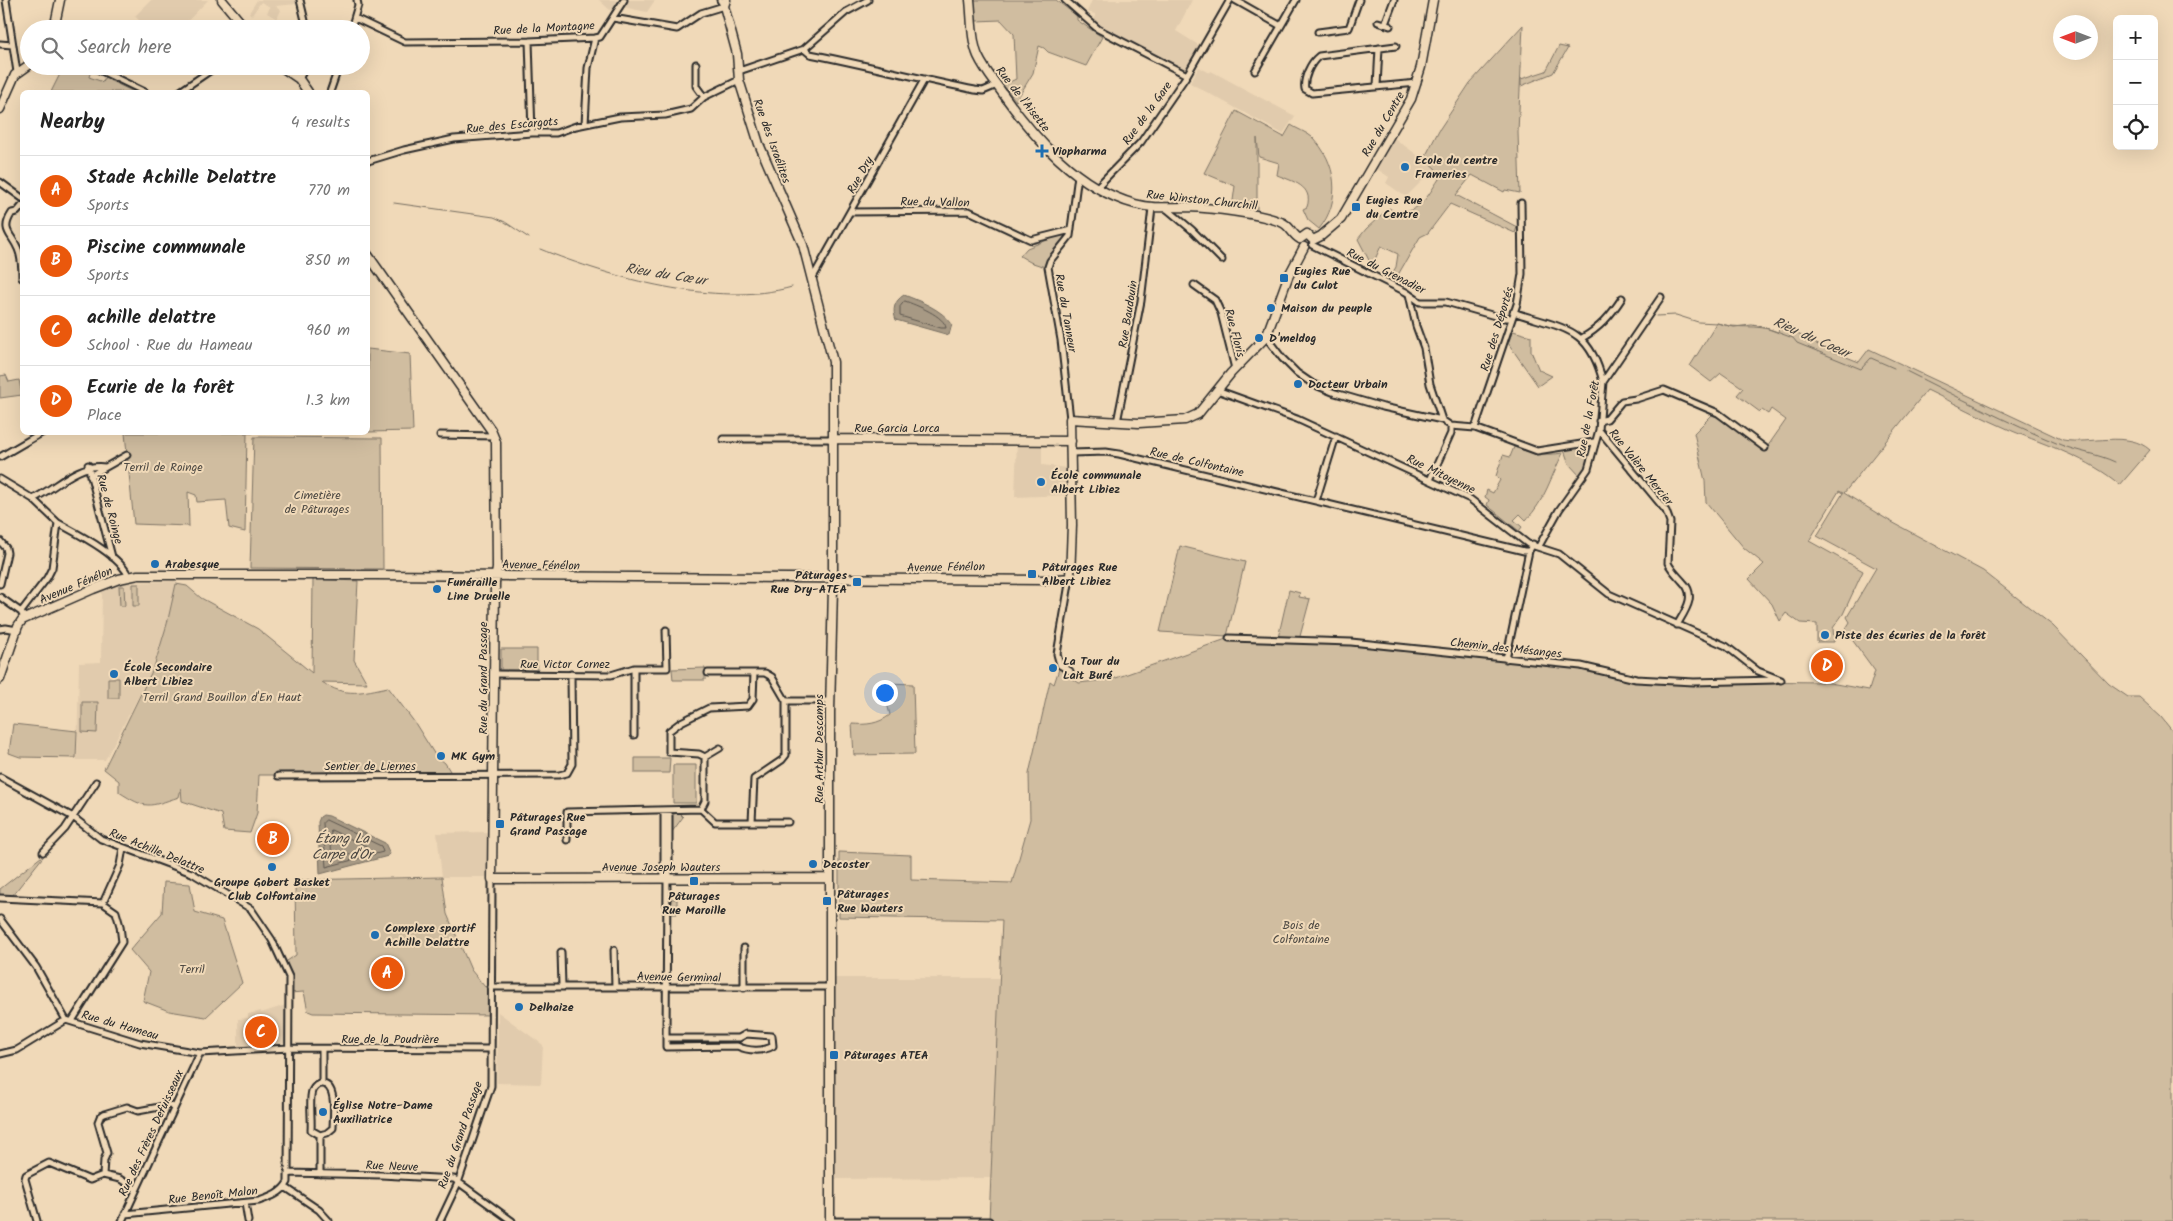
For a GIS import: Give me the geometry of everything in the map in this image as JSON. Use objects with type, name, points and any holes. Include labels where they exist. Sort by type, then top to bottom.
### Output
[{"type":"street","points":[[0,109],[2,100],[18,72],[6,0]]},
{"type":"street","points":[[56,20],[60,0]]},
{"type":"street","points":[[222,0],[239,20]]},
{"type":"street","points":[[300,0],[305,20]]},
{"type":"street","points":[[355,18],[357,0]]},
{"type":"street","points":[[613,18],[624,0]]},
{"type":"street","points":[[739,71],[804,49],[846,12],[868,0]]},
{"type":"street","name":"Rue de l'Aisette","points":[[970,0],[977,54],[997,85],[1020,117],[1042,142],[1078,176],[1096,188]]},
{"type":"street","points":[[1065,0],[1098,29],[1187,75]]},
{"type":"street","name":"Rue de la Gare","points":[[1096,188],[1141,142],[1187,75],[1230,0]]},
{"type":"street","points":[[1235,0],[1281,26]]},
{"type":"street","points":[[1255,71],[1296,0]]},
{"type":"street","points":[[1318,32],[1349,28],[1359,0]]},
{"type":"street","points":[[1378,22],[1388,25],[1394,0]]},
{"type":"street","name":"Rue du Centre","points":[[1313,242],[1341,219],[1412,100],[1434,0]]},
{"type":"street","name":"Rue de la Montagne","points":[[370,25],[405,42],[528,41],[595,38],[600,36],[613,18],[677,29],[701,13],[723,2]]},
{"type":"street","name":"Rue des Israélites","points":[[723,2],[737,54],[739,80],[759,144],[803,245],[811,279]]},
{"type":"street","name":"Rue de la Montagne","points":[[355,18],[359,20]]},
{"type":"street","points":[[585,124],[588,68],[595,38]]},
{"type":"street","points":[[528,41],[532,133]]},
{"type":"street","points":[[0,44],[12,45]]},
{"type":"street","points":[[1396,46],[1319,56],[1304,82],[1305,89],[1312,93],[1417,83]]},
{"type":"street","points":[[1377,86],[1379,48]]},
{"type":"street","points":[[804,49],[810,54],[982,91],[997,85]]},
{"type":"street","points":[[696,64],[696,86],[704,97]]},
{"type":"street","points":[[108,75],[141,90]]},
{"type":"street","points":[[182,90],[204,75]]},
{"type":"street","points":[[292,75],[306,90]]},
{"type":"street","points":[[298,80],[301,75]]},
{"type":"street","points":[[331,90],[336,75]]},
{"type":"street","name":"Rue des Escargots","points":[[370,160],[404,150],[454,139],[532,133],[556,134],[585,124],[620,117],[665,115],[691,109],[704,97],[739,80]]},
{"type":"street","name":"Rue Dry","points":[[811,279],[924,80]]},
{"type":"street","name":"Rue du Tanneur","points":[[1070,419],[1065,372],[1048,267],[1050,261],[1068,241],[1078,176]]},
{"type":"street","points":[[0,182],[20,197]]},
{"type":"street","name":"Rue Winston Churchill","points":[[1096,188],[1119,199],[1152,208],[1188,207],[1283,222],[1300,239]]},
{"type":"street","name":"Rue des Déportés","points":[[1475,428],[1517,304],[1522,274],[1520,203]]},
{"type":"street","points":[[20,207],[12,213],[6,222],[7,233],[18,250],[20,264]]},
{"type":"street","name":"Rue Baudouin","points":[[1117,422],[1141,301],[1152,208]]},
{"type":"street","points":[[1167,209],[1192,230],[1222,260]]},
{"type":"street","name":"Rue du Vallon","points":[[850,212],[969,211],[1031,240],[1071,230]]},
{"type":"street","points":[[1308,234],[1313,242],[1308,248],[1300,244],[1300,239],[1303,235],[1308,234]]},
{"type":"street","name":"Rue du Grenadier","points":[[1313,242],[1409,293],[1420,302],[1446,302],[1502,318],[1512,315],[1576,333],[1582,338]]},
{"type":"street","points":[[1070,671],[1060,665],[1058,654],[1072,553],[1070,419],[1139,423],[1190,418],[1204,409],[1235,369],[1266,337],[1288,277],[1304,247]]},
{"type":"street","name":"Rue du Grand Passage","points":[[370,258],[491,430],[496,442],[491,1086],[458,1183],[440,1221]]},
{"type":"street","name":"Rue Arthur Descamps","points":[[811,279],[833,362],[833,578],[830,701],[830,1220]]},
{"type":"street","name":"Rue Floris","points":[[1194,285],[1215,300],[1221,312],[1235,369]]},
{"type":"street","points":[[1409,293],[1416,326],[1424,348],[1430,384],[1442,420]]},
{"type":"street","name":"Rue de la Forêt","points":[[1539,546],[1559,510],[1585,474],[1592,456],[1600,421],[1603,382],[1660,297]]},
{"type":"street","points":[[1603,382],[1596,359],[1582,338],[1594,332],[1612,313],[1622,298]]},
{"type":"street","points":[[1266,337],[1282,358],[1313,384],[1383,408],[1442,420],[1451,426],[1475,428],[1537,451],[1594,442]]},
{"type":"street","name":"Rue Mitoyenne","points":[[1217,390],[1297,419],[1470,499],[1528,544],[1533,544],[1559,554],[1610,594],[1726,646],[1758,671],[1781,680]]},
{"type":"street","points":[[1600,421],[1607,419],[1622,401],[1636,399],[1664,390],[1718,413],[1765,448]]},
{"type":"street","points":[[1430,480],[1451,433],[1451,426]]},
{"type":"street","name":"Rue Valère Mercier","points":[[1598,430],[1666,511],[1670,522],[1668,563],[1686,584],[1691,594],[1690,603],[1677,625]]},
{"type":"street","points":[[0,457],[38,435]]},
{"type":"street","points":[[440,435],[494,436]]},
{"type":"street","points":[[1316,502],[1336,436]]},
{"type":"street","name":"Rue Garcia Lorca","points":[[724,439],[1071,441]]},
{"type":"street","name":"Rue de Colfontaine","points":[[1071,453],[1106,452],[1119,454],[1529,551]]},
{"type":"street","points":[[90,476],[127,455]]},
{"type":"street","points":[[33,499],[88,467],[106,467]]},
{"type":"street","name":"Rue de Roinge","points":[[88,467],[112,557]]},
{"type":"street","points":[[0,479],[33,499],[58,523],[112,557],[126,571],[129,577]]},
{"type":"street","points":[[20,612],[47,578],[52,568],[58,523]]},
{"type":"street","points":[[0,541],[6,548],[7,553],[0,584]]},
{"type":"street","points":[[1506,659],[1529,551],[1533,544]]},
{"type":"street","name":"Avenue Fénélon","points":[[24,620],[93,589],[129,577],[258,574],[1045,580],[1070,578]]},
{"type":"street","points":[[0,596],[20,612],[24,620],[16,630],[0,679]]},
{"type":"street","points":[[0,629],[9,628],[16,630]]},
{"type":"street","name":"Rue Victor Cornez","points":[[495,674],[612,675],[634,668],[667,668],[666,630]]},
{"type":"street","name":"Chemin des Mésanges","points":[[1229,638],[1331,641],[1582,666],[1636,678],[1694,682],[1781,680]]},
{"type":"street","points":[[634,668],[634,734]]},
{"type":"street","points":[[708,673],[770,675],[786,701],[786,755],[782,760],[754,779],[752,822]]},
{"type":"street","points":[[704,757],[699,754],[669,752],[669,731],[709,708],[748,706],[753,698],[754,673]]},
{"type":"street","name":"Sentier de Liernes","points":[[278,776],[559,775],[567,773],[572,764],[572,674]]},
{"type":"street","points":[[786,701],[830,701]]},
{"type":"street","points":[[704,757],[720,748]]},
{"type":"street","points":[[700,809],[705,801],[704,757]]},
{"type":"street","name":"Rue Achille Delattre","points":[[0,777],[73,816],[101,839],[192,873],[252,909],[272,940],[289,977],[288,1174]]},
{"type":"street","points":[[43,852],[65,830],[96,782]]},
{"type":"street","points":[[567,840],[567,812],[700,809],[715,822],[788,822]]},
{"type":"street","points":[[666,810],[667,878],[666,986],[666,1038],[666,1047],[737,1046],[745,1050],[768,1049],[773,1046],[772,1036],[746,1034],[739,1038],[666,1038]]},
{"type":"street","points":[[103,903],[120,865],[123,848]]},
{"type":"street","name":"Avenue Joseph Wauters","points":[[492,879],[830,878]]},
{"type":"street","points":[[0,898],[103,903],[116,912],[122,942],[69,1021],[17,1050],[0,1054]]},
{"type":"street","name":"Rue du Hameau","points":[[0,919],[36,967],[69,1021],[140,1044],[200,1053],[289,1048]]},
{"type":"street","points":[[744,948],[744,988]]},
{"type":"street","points":[[614,950],[615,987]]},
{"type":"street","points":[[561,952],[562,986]]},
{"type":"street","name":"Avenue Germinal","points":[[491,987],[830,987]]},
{"type":"street","name":"Rue de la Poudrière","points":[[289,1048],[491,1049]]},
{"type":"street","points":[[322,1049],[322,1084]]},
{"type":"street","name":"Rue des Frères Defuisseaux","points":[[124,1219],[173,1107],[200,1053]]},
{"type":"street","points":[[322,1084],[328,1086],[333,1093],[332,1128],[327,1133],[320,1135],[312,1130],[312,1092],[316,1086],[322,1084]]},
{"type":"street","points":[[103,1176],[104,1160],[107,1153],[98,1122],[100,1117],[127,1107],[138,1111],[170,1105],[173,1107]]},
{"type":"street","points":[[320,1135],[320,1174]]},
{"type":"street","points":[[37,1221],[25,1179],[26,1175],[49,1163],[90,1180],[103,1176],[120,1179],[136,1189]]},
{"type":"street","points":[[288,1174],[288,1182],[285,1187],[320,1210],[329,1221]]},
{"type":"street","name":"Rue Neuve","points":[[288,1174],[454,1179],[512,1221]]},
{"type":"street","name":"Rue Benoît Malon","points":[[124,1219],[259,1202],[274,1196],[285,1187]]},
{"type":"street","points":[[245,1203],[248,1221]]},
{"type":"street","points":[[830,1220],[989,1220]]},
{"type":"shaded area","points":[[151,0],[208,0],[189,20],[139,20],[135,16]]},
{"type":"shaded area","points":[[257,0],[297,0],[297,4],[276,6],[281,10],[277,19],[267,13],[270,7],[261,2],[252,15],[249,13]]},
{"type":"shaded area","points":[[599,0],[615,0],[617,2],[612,12]]},
{"type":"shaded area","points":[[629,0],[655,0],[647,12],[623,7]]},
{"type":"shaded area","points":[[1092,0],[1192,0],[1176,31],[1200,46],[1185,70],[1095,23],[1095,14],[1087,12]]},
{"type":"shaded area","points":[[1199,67],[1210,73],[1211,71],[1295,116],[1283,134],[1190,83]]},
{"type":"shaded area","name":"Ecole du centre Frameries","points":[[1394,138],[1435,168],[1406,197],[1386,183],[1389,177],[1374,167]]},
{"type":"shaded area","name":"École communale Albert Libiez","points":[[1017,440],[1042,445],[1042,465],[1067,468],[1067,495],[1015,497]]},
{"type":"shaded area","name":"École Secondaire Albert Libiez","points":[[175,581],[176,584],[167,624],[154,667],[105,760],[77,760],[79,663],[101,662],[102,591],[126,583]]},
{"type":"shaded area","points":[[488,832],[487,877],[442,877],[437,833]]},
{"type":"shaded area","points":[[835,978],[1000,978],[991,1178],[835,1179]]},
{"type":"shaded area","points":[[286,1005],[286,1041],[282,1045],[238,1046],[238,1019],[248,1018],[248,1014],[261,1011],[261,1013]]},
{"type":"shaded area","points":[[498,1012],[543,1045],[541,1084],[497,1083]]},
{"type":"green space","points":[[973,0],[1056,0],[1077,16],[1077,20],[1102,37],[1086,66],[1048,52],[1039,46],[1033,73],[1016,101],[1003,85],[1016,79],[1014,34],[1001,20],[976,21]]},
{"type":"green space","points":[[1523,25],[1518,132],[1520,193],[1505,190],[1504,192],[1472,175],[1456,195],[1517,227],[1515,233],[1450,204],[1428,233],[1420,237],[1395,280],[1389,279],[1396,267],[1398,254],[1381,246],[1372,266],[1358,239],[1389,208],[1398,214],[1406,212],[1419,206],[1427,197],[1439,179],[1435,168],[1424,159],[1439,130],[1470,83]]},
{"type":"green space","points":[[1559,46],[1568,48],[1553,73],[1521,86],[1521,79],[1546,71]]},
{"type":"green space","points":[[60,75],[90,75],[89,77],[103,82],[105,76],[109,77],[109,80],[130,90],[52,90]]},
{"type":"green space","points":[[1236,111],[1284,137],[1291,125],[1310,135],[1320,147],[1327,158],[1334,182],[1331,206],[1319,229],[1308,220],[1303,209],[1307,207],[1308,200],[1305,189],[1295,182],[1277,175],[1279,163],[1259,157],[1257,138],[1257,213],[1232,208],[1235,186],[1204,173]]},
{"type":"green space","points":[[1068,232],[1069,234],[1048,257],[1045,267],[1020,256],[1027,248]]},
{"type":"green space","name":"Bois de Colfontaine","points":[[1717,323],[1770,329],[1778,332],[1781,325],[1824,348],[1859,362],[1869,349],[2063,440],[2120,439],[2141,444],[2150,450],[2120,485],[2082,460],[2000,425],[1927,390],[1844,493],[1888,520],[1983,571],[2053,626],[2109,684],[2128,697],[2139,697],[2161,717],[2173,732],[2173,1221],[989,1221],[1002,920],[839,917],[839,852],[911,855],[911,880],[1012,883],[1030,819],[1029,774],[1050,681],[1054,684],[1059,669],[1079,683],[1113,679],[1229,638],[1351,644],[1594,671],[1635,680],[1824,682],[1869,690],[1875,671],[1845,630],[1850,622],[1847,617],[1876,568],[1817,536],[1843,493],[1839,491],[1809,541],[1863,571],[1843,614],[1833,628],[1834,642],[1817,642],[1817,624],[1800,623],[1786,613],[1780,621],[1772,604],[1749,579],[1764,564],[1744,548],[1706,502],[1705,481],[1694,433],[1714,413],[1765,450],[1786,420],[1771,409],[1768,414],[1762,410],[1760,412],[1737,395],[1743,388],[1721,373],[1711,382],[1690,366]]},
{"type":"green space","points":[[1513,331],[1531,336],[1531,351],[1539,370],[1552,376],[1538,386],[1508,343]]},
{"type":"green space","points":[[370,349],[410,354],[413,431],[370,432]]},
{"type":"green space","points":[[6,375],[9,382],[19,380],[20,395],[0,398],[0,376]]},
{"type":"green space","name":"Terril de Roinge","points":[[125,435],[247,435],[245,532],[229,528],[226,500],[197,502],[196,495],[188,492],[189,526],[134,524]]},
{"type":"green space","name":"Cimetière de Pâturages","points":[[254,437],[382,438],[383,569],[250,568]]},
{"type":"green space","points":[[1590,445],[1592,448],[1581,477],[1569,464],[1564,450]]},
{"type":"green space","points":[[1514,447],[1538,453],[1563,453],[1543,497],[1533,513],[1526,520],[1520,514],[1514,520],[1522,527],[1519,531],[1487,505],[1489,500],[1485,497],[1487,490],[1493,493],[1500,480],[1496,476],[1503,455],[1510,457]]},
{"type":"green space","points":[[1180,546],[1245,562],[1227,636],[1160,632]]},
{"type":"green space","name":"Terril Grand Bouillon d'En Haut","points":[[313,579],[358,581],[354,660],[367,683],[322,682],[330,687],[346,692],[362,692],[388,687],[415,723],[435,755],[445,763],[450,771],[447,775],[259,775],[257,813],[250,833],[224,831],[221,814],[182,801],[181,788],[179,797],[154,805],[136,802],[119,792],[119,781],[104,769],[154,667],[167,624],[176,584],[187,586],[201,598],[258,629],[312,673]]},
{"type":"green space","points":[[133,584],[139,584],[139,606],[133,606]]},
{"type":"green space","points":[[119,586],[124,586],[125,606],[120,606]]},
{"type":"green space","points":[[1289,590],[1300,593],[1299,597],[1310,599],[1299,640],[1278,638]]},
{"type":"green space","points":[[501,649],[537,649],[537,670],[501,670]]},
{"type":"green space","points":[[705,668],[705,680],[673,680],[672,669]]},
{"type":"green space","points":[[108,678],[119,678],[119,698],[108,698]]},
{"type":"green space","points":[[889,683],[913,684],[915,754],[854,755],[852,724],[872,723],[890,715],[886,699],[879,688],[889,688]]},
{"type":"green space","points":[[82,702],[98,702],[97,733],[82,732]]},
{"type":"green space","points":[[13,724],[77,731],[76,758],[20,757],[9,753]]},
{"type":"green space","points":[[635,758],[670,758],[669,773],[635,773]]},
{"type":"green space","points":[[673,765],[696,765],[696,803],[673,803]]},
{"type":"green space","points":[[676,813],[683,817],[672,832],[672,815]]},
{"type":"green space","points":[[46,853],[12,896],[0,896],[0,889]]},
{"type":"green space","name":"Complexe sportif Achille Delattre","points":[[442,877],[447,914],[471,970],[485,987],[491,987],[492,1015],[313,1013],[308,1011],[304,992],[289,993],[289,977],[284,963],[296,955],[295,880]]},
{"type":"green space","name":"Terril","points":[[164,882],[190,884],[195,912],[222,920],[242,983],[206,1017],[169,1011],[143,1001],[149,972],[130,950],[162,913]]},
{"type":"green space","points":[[669,899],[677,899],[677,914],[668,914]]},
{"type":"water","points":[[904,295],[930,306],[942,314],[952,324],[949,335],[896,320],[895,306]]},
{"type":"water","name":"Étang La Carpe d'Or","points":[[323,815],[329,816],[385,843],[390,854],[320,874],[318,822]]},
{"type":"waterway","name":"Rieu du Cœur","points":[[394,203],[494,217],[529,238]]},
{"type":"waterway","name":"Rieu du Cœur","points":[[540,249],[599,270],[664,287],[731,294],[762,293],[792,287]]},
{"type":"waterway","name":"Rieu du Coeur","points":[[1656,316],[1676,315],[1698,322],[1717,323],[1734,327],[1752,325],[1763,327],[1793,338],[1797,343],[1861,369],[1871,358],[1894,368]]},
{"type":"waterway","name":"Rieu du Coeur","points":[[1906,371],[2041,437],[2115,462]]},
{"type":"place","name":"Viopharma","points":[[1042,151]]},
{"type":"place","name":"Ecole du centre Frameries","points":[[1405,167]]},
{"type":"place","name":"Eugies Rue du Centre","points":[[1356,207]]},
{"type":"place","name":"Eugies Rue du Culot","points":[[1284,278]]},
{"type":"place","name":"Maison du peuple","points":[[1271,308]]},
{"type":"place","name":"D'meldog","points":[[1259,338]]},
{"type":"place","name":"Docteur Urbain","points":[[1298,384]]},
{"type":"place","name":"École communale Albert Libiez","points":[[1041,482]]},
{"type":"place","name":"Arabesque","points":[[155,564]]},
{"type":"place","name":"Pâturages Rue Albert Libiez","points":[[1032,574]]},
{"type":"place","name":"Pâturages Rue Dry-ATEA","points":[[857,582]]},
{"type":"place","name":"Funéraille Line Druelle","points":[[437,589]]},
{"type":"place","name":"Piste des écuries de la forêt","points":[[1825,635]]},
{"type":"place","name":"Ecurie de la forêt","points":[[1827,666]]},
{"type":"place","name":"La Tour du Lait Buré","points":[[1053,668]]},
{"type":"place","name":"École Secondaire Albert Libiez","points":[[114,674]]},
{"type":"place","name":"MK Gym","points":[[441,756]]},
{"type":"place","name":"Pâturages Rue Grand Passage","points":[[500,824]]},
{"type":"place","name":"Piscine communale","points":[[273,839]]},
{"type":"place","name":"Decoster","points":[[813,864]]},
{"type":"place","name":"Groupe Gobert Basket Club Colfontaine","points":[[272,867]]},
{"type":"place","name":"Pâturages Rue Maroille","points":[[694,881]]},
{"type":"place","name":"Pâturages Rue Wauters","points":[[827,901]]},
{"type":"place","name":"Complexe sportif Achille Delattre","points":[[375,935]]},
{"type":"place","name":"Stade Achille Delattre","points":[[387,973]]},
{"type":"place","name":"Delhaize","points":[[519,1007]]},
{"type":"place","name":"achille delattre","points":[[261,1032]]},
{"type":"place","name":"Pâturages ATEA","points":[[834,1055]]},
{"type":"place","name":"Église Notre-Dame Auxiliatrice","points":[[323,1112]]}]
